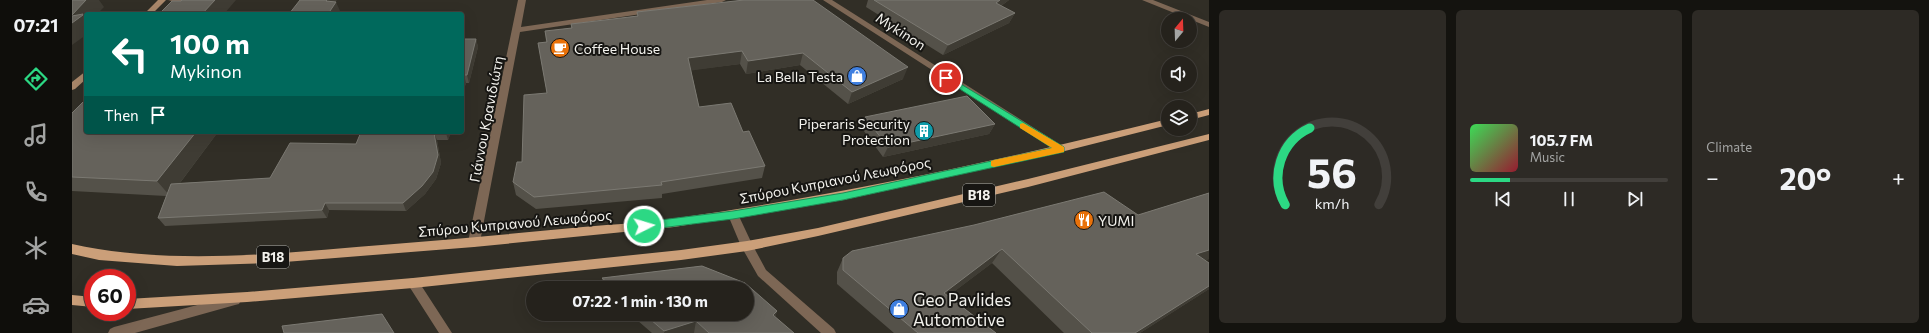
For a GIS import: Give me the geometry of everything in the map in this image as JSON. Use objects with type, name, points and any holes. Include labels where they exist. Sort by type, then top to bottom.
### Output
[{"type":"main road","points":[[150,12],[162,0]]},
{"type":"main road","points":[[174,10],[183,1]]},
{"type":"main road","points":[[72,87],[84,76]]},
{"type":"main road","points":[[1197,115],[1209,112]]},
{"type":"main road","name":"Σπύρου Κυπριανού Λεωφόρος","points":[[72,249],[99,254],[177,261],[272,258],[474,242],[674,223],[733,215],[843,196],[1061,149],[1161,124]]},
{"type":"main road","name":"B18","points":[[136,303],[247,297],[413,283],[680,255],[747,246],[818,232],[1028,183],[1209,137]]},
{"type":"main road","points":[[72,300],[84,301]]},
{"type":"street","points":[[172,0],[183,1]]},
{"type":"street","name":"Γιάννου Κρανιδιώτη","points":[[474,242],[522,0]]},
{"type":"street","points":[[517,30],[722,0]]},
{"type":"street","name":"Mykinon","points":[[827,0],[1061,149]]},
{"type":"street","points":[[1146,0],[1209,25]]},
{"type":"street","points":[[733,215],[747,246],[762,273],[830,333]]},
{"type":"street","points":[[413,283],[446,333]]},
{"type":"street","points":[[114,333],[247,297]]},
{"type":"building","points":[[72,0],[86,0],[72,15]]},
{"type":"building","points":[[215,0],[204,12],[161,12],[172,1]]},
{"type":"building","points":[[300,0],[327,0],[326,1],[336,2],[329,12],[291,12]]},
{"type":"building","points":[[744,0],[813,0],[908,67],[852,92],[803,53],[748,61],[742,51],[688,58],[699,107],[731,103],[743,132],[749,131],[765,166],[661,182],[662,185],[534,197],[513,182],[517,162],[522,162],[524,95],[547,93],[538,43],[547,42],[545,31],[572,28],[571,24],[638,16],[637,12]]},
{"type":"building","points":[[874,0],[1000,0],[996,3],[1015,13],[948,45]]},
{"type":"building","points":[[83,15],[72,23],[72,16]]},
{"type":"building","points":[[464,39],[476,39],[467,75],[464,75]]},
{"type":"building","name":"Piperaris Security Protection","points":[[967,96],[995,124],[888,147],[865,117]]},
{"type":"building","points":[[84,101],[84,134],[194,134],[157,181],[72,177],[72,113]]},
{"type":"building","points":[[360,134],[434,134],[438,155],[433,172],[422,186],[403,203],[325,203],[322,210],[158,218],[171,184],[270,178],[290,143],[356,144]]},
{"type":"building","points":[[1104,192],[1138,215],[1209,193],[1209,250],[1196,254],[1209,263],[1209,286],[1135,333],[1092,333],[1002,249],[944,293],[996,333],[918,333],[843,270],[843,258],[852,251],[974,225]]},
{"type":"building","points":[[702,266],[740,281],[606,281],[602,278]]},
{"type":"building","points":[[754,291],[777,311],[773,315],[794,333],[709,333],[696,321],[754,321]]},
{"type":"building","points":[[382,314],[394,333],[284,333],[282,326]]},
{"type":"building","points":[[652,321],[696,321],[664,331]]},
{"type":"slow traffic","points":[[994,164],[1061,149],[1023,126]]},
{"type":"place","name":"Coffee House","points":[[560,48]]},
{"type":"place","name":"La Bella Testa","points":[[857,76]]},
{"type":"place","name":"Piperaris Security Protection","points":[[924,131]]},
{"type":"place","name":"YUMI","points":[[1084,220]]},
{"type":"place","name":"Geo Pavlides Automotive","points":[[899,309]]},
{"type":"route","points":[[644,226],[733,215],[800,204],[1061,149],[946,78]]}]
